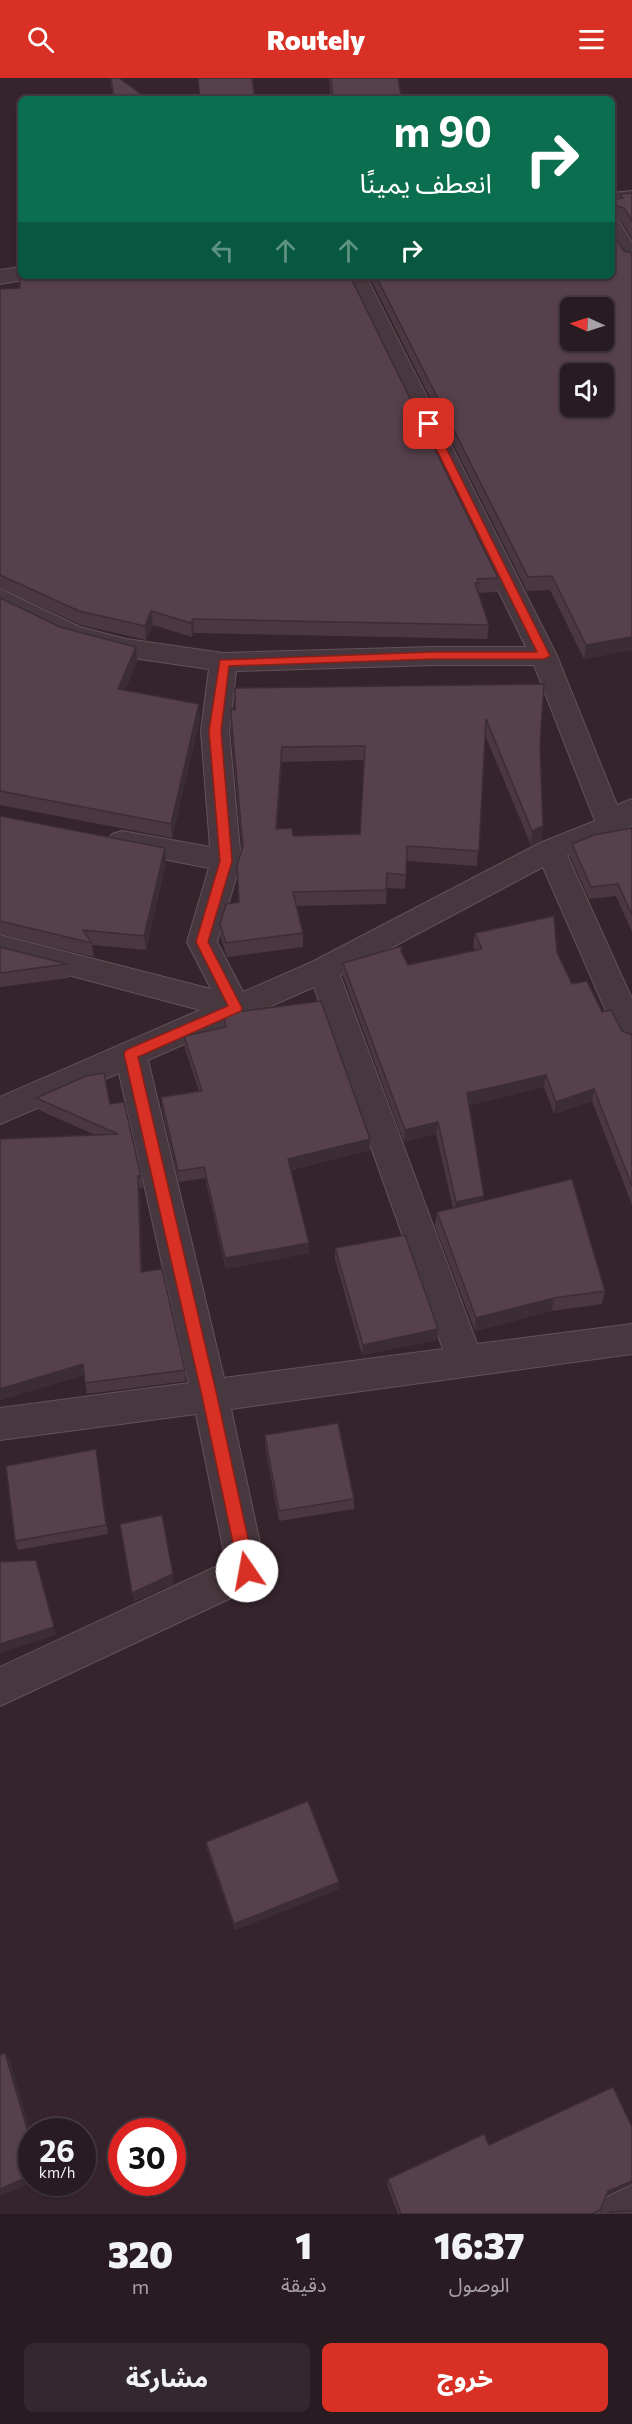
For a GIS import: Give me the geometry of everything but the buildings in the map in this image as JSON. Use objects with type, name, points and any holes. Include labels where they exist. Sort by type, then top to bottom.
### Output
[{"type":"street","points":[[615,199],[632,197]]},
{"type":"street","points":[[615,233],[632,259]]},
{"type":"street","points":[[0,277],[18,274]]},
{"type":"street","points":[[0,1111],[323,970],[550,850],[621,818],[544,656],[356,279]]},
{"type":"street","points":[[0,597],[82,636],[126,648],[224,662],[434,656],[544,656]]},
{"type":"street","points":[[224,662],[215,731],[226,861],[202,942],[236,1008]]},
{"type":"street","points":[[90,835],[226,861]]},
{"type":"street","points":[[550,850],[632,1034]]},
{"type":"street","points":[[0,946],[236,1008]]},
{"type":"street","points":[[323,970],[465,1361]]},
{"type":"street","points":[[0,1687],[247,1571],[210,1396],[131,1054]]},
{"type":"street","points":[[0,1424],[632,1339]]},
{"type":"street","points":[[621,2214],[632,2208]]},
{"type":"route","points":[[247,1571],[210,1396],[131,1054],[236,1008],[202,942],[226,861],[215,731],[224,662],[434,656],[544,656],[429,424]]}]
